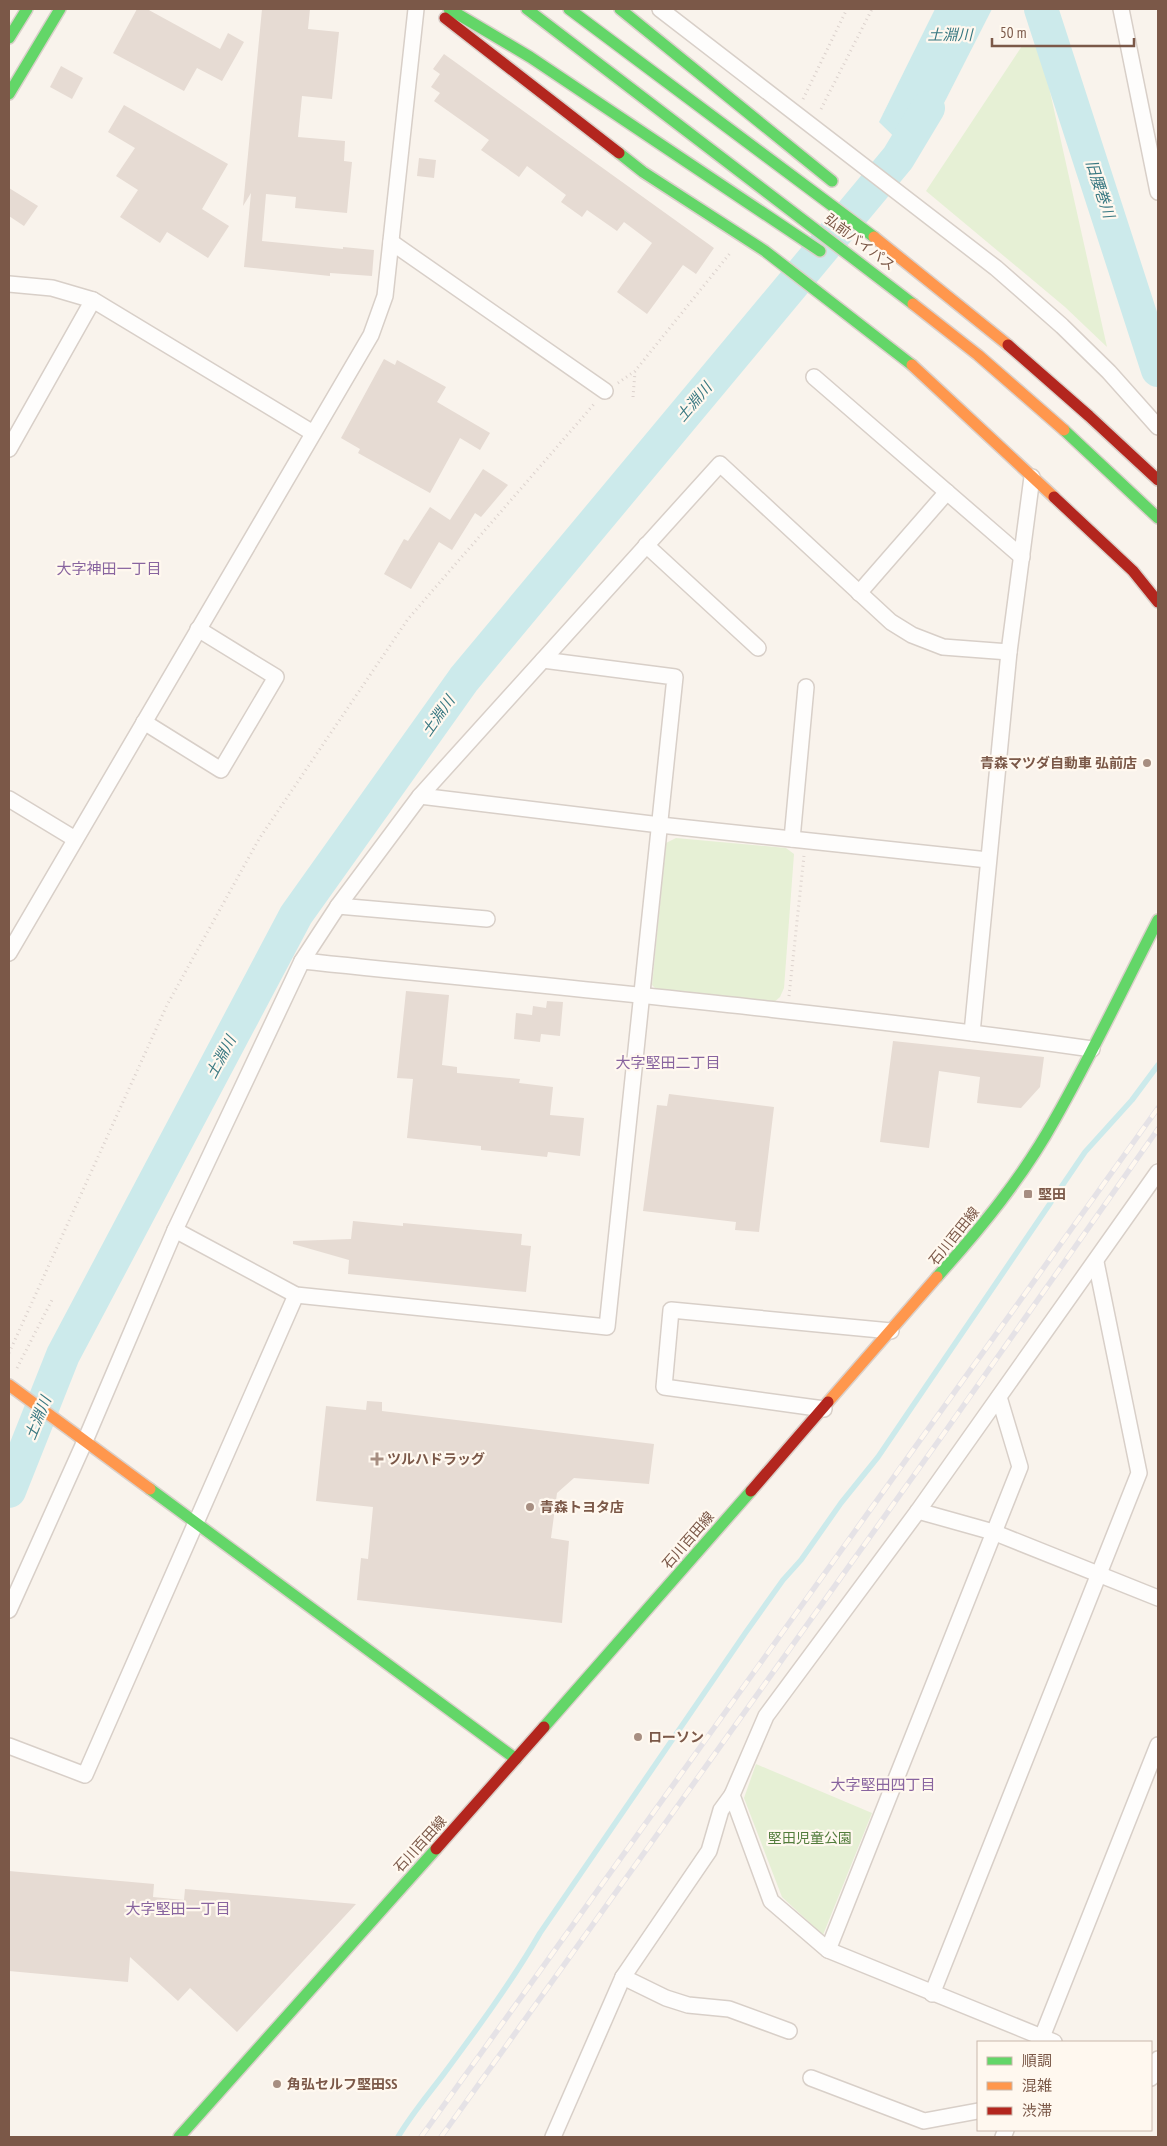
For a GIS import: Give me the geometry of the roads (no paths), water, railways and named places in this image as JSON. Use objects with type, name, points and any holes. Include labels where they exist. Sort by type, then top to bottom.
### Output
[{"type":"main road","points":[[9,38],[26,9]]},
{"type":"main road","points":[[9,94],[60,9]]},
{"type":"main road","points":[[436,9],[451,24],[503,62],[643,172],[765,251],[924,374],[1133,571],[1158,602]]},
{"type":"main road","points":[[449,9],[530,57],[828,257]]},
{"type":"main road","name":"弘前バイパス","points":[[527,9],[874,272],[978,355],[1064,430],[1158,518]]},
{"type":"main road","name":"弘前バイパス","points":[[569,9],[809,187],[952,298],[1046,376],[1158,480]]},
{"type":"main road","points":[[620,9],[841,188]]},
{"type":"main road","points":[[851,272],[978,355]]},
{"type":"main road","points":[[969,299],[1046,376]]},
{"type":"main road","name":"石川百田線","points":[[179,2137],[516,1759],[982,1226],[1015,1182],[1055,1120],[1158,920]]},
{"type":"main road","points":[[13,1384],[80,1438],[516,1759]]},
{"type":"street","points":[[9,953],[371,336],[386,296],[416,9]]},
{"type":"street","points":[[660,9],[996,268],[1062,326],[1109,372],[1158,427]]},
{"type":"street","points":[[1121,9],[1158,192]]},
{"type":"street","points":[[391,242],[605,391]]},
{"type":"street","points":[[9,284],[52,288],[93,300],[313,433]]},
{"type":"street","points":[[9,449],[93,300]]},
{"type":"street","points":[[814,377],[1022,557]]},
{"type":"street","points":[[9,1610],[80,1438],[175,1230],[302,961],[338,906],[420,796],[720,464],[891,622],[912,635],[943,647],[1009,652]]},
{"type":"street","points":[[972,1032],[1009,652],[1032,477]]},
{"type":"street","points":[[859,593],[947,492]]},
{"type":"street","points":[[646,545],[758,648]]},
{"type":"street","points":[[144,722],[221,770],[276,677],[198,628]]},
{"type":"street","points":[[175,1230],[296,1295],[607,1328],[675,677],[543,660]]},
{"type":"street","points":[[799,840],[806,687]]},
{"type":"street","points":[[420,796],[660,825],[988,860]]},
{"type":"street","points":[[9,799],[76,839]]},
{"type":"street","points":[[338,906],[488,919]]},
{"type":"street","points":[[302,961],[972,1032],[1092,1049]]},
{"type":"street","points":[[553,2137],[623,1978],[709,1851],[721,1810],[732,1795],[766,1716],[918,1511],[1158,1172]]},
{"type":"street","points":[[932,1994],[1139,1473],[1096,1262]]},
{"type":"street","points":[[9,1746],[85,1775],[296,1295]]},
{"type":"street","points":[[824,1408],[664,1387],[671,1310],[892,1331]]},
{"type":"street","points":[[828,1950],[1020,1467],[998,1397]]},
{"type":"street","points":[[918,1511],[993,1532],[1158,1598]]},
{"type":"street","points":[[732,1795],[771,1900],[828,1950],[1045,2041],[1158,1745]]},
{"type":"street","points":[[623,1978],[666,1998],[688,2005],[729,2009],[789,2030]]},
{"type":"street","points":[[1152,2075],[1158,2059]]},
{"type":"street","points":[[811,2078],[924,2121],[977,2111]]},
{"type":"water","name":"土淵川","points":[[935,9],[992,9],[916,158],[879,122]]},
{"type":"waterway","name":"旧腰巻川","points":[[1041,9],[1158,370]]},
{"type":"waterway","name":"土淵川","points":[[9,1491],[63,1355],[296,915],[464,679],[898,158],[928,108]]},
{"type":"waterway","points":[[398,2137],[493,2006],[540,1933],[746,1632],[783,1580],[801,1560],[841,1503],[878,1457],[1085,1152],[1132,1100],[1158,1065]]},
{"type":"railway","points":[[421,2137],[1158,1108]]},
{"type":"railway","points":[[441,2137],[947,1429],[1158,1129]]},
{"type":"place","name":"青森マツダ自動車 弘前店","points":[[1147,763]]},
{"type":"place","name":"堅田","points":[[1028,1194]]},
{"type":"place","name":"ツルハドラッグ","points":[[377,1459]]},
{"type":"place","name":"青森トヨタ店","points":[[530,1507]]},
{"type":"place","name":"ローソン","points":[[638,1737]]},
{"type":"place","name":"角弘セルフ堅田SS","points":[[277,2084]]},
{"type":"district","name":"大字神田一丁目","points":[[109,569]]},
{"type":"district","name":"大字堅田二丁目","points":[[668,1063]]},
{"type":"district","name":"大字堅田四丁目","points":[[883,1785]]},
{"type":"district","name":"大字堅田一丁目","points":[[178,1909]]},
{"type":"park label","name":"堅田児童公園","points":[[810,1838]]}]
